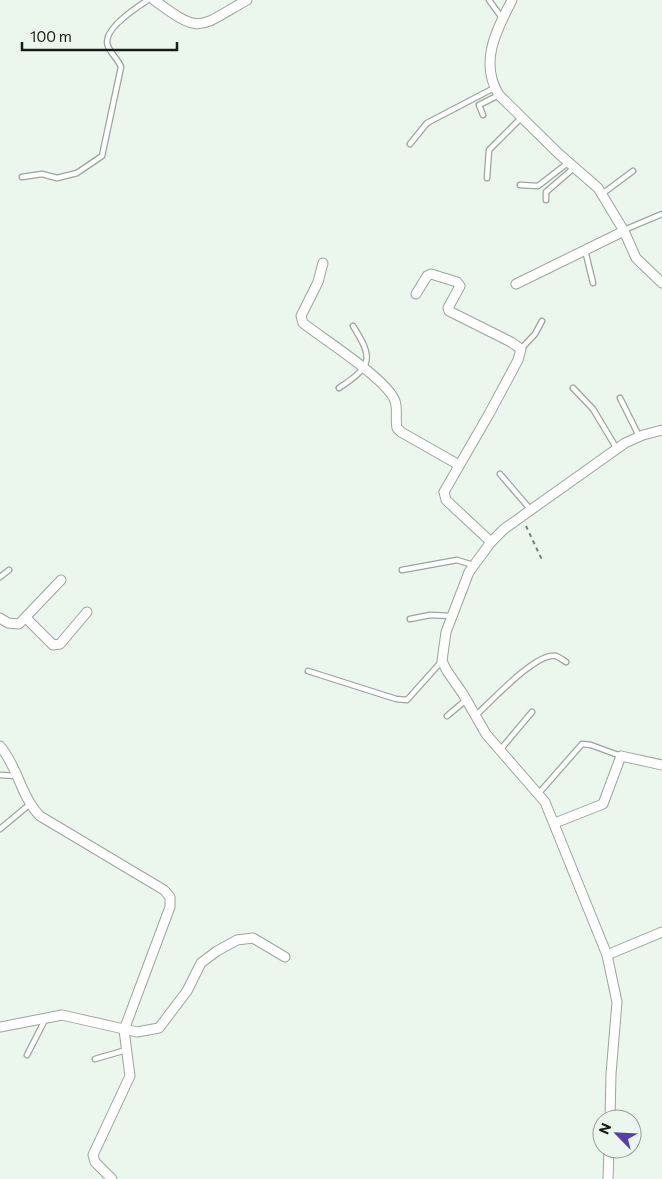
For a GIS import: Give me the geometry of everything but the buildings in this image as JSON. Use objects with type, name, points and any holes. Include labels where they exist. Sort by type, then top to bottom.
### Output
[{"type":"street","points":[[154,0],[184,22],[198,25],[247,0]]},
{"type":"street","points":[[512,0],[490,56],[488,71],[497,91],[602,194],[624,231],[636,258],[662,283]]},
{"type":"street","points":[[516,284],[624,231]]},
{"type":"street","points":[[323,263],[318,282],[301,320],[329,343],[364,367],[395,400],[397,428],[459,465]]},
{"type":"street","points":[[416,294],[427,276],[431,274],[457,282],[460,286],[448,308],[449,311],[511,342],[520,349],[518,360],[446,486],[446,500],[491,542]]},
{"type":"street","points":[[610,1109],[617,1002],[607,955],[555,823],[539,793],[486,734],[446,671],[442,660],[442,650],[461,589],[473,565],[491,542],[522,517],[617,449],[639,436],[662,430]]},
{"type":"street","points":[[0,618],[8,623],[19,624],[61,580]]},
{"type":"street","points":[[26,618],[53,645],[60,644],[87,612]]},
{"type":"street","points":[[0,746],[13,764],[30,804],[40,816],[164,890],[170,897],[170,907],[124,1030],[130,1076],[93,1155],[95,1162],[112,1179]]},
{"type":"street","points":[[555,823],[603,804],[621,756],[662,765]]},
{"type":"street","points":[[607,955],[662,932]]},
{"type":"street","points":[[0,1028],[62,1014],[137,1032],[159,1028],[187,991],[201,963],[216,951],[237,940],[253,938],[285,956]]},
{"type":"street","points":[[608,1179],[609,1159]]},
{"type":"lane","points":[[22,177],[42,174],[57,178],[77,173],[102,156],[120,67],[107,45],[107,38],[125,16],[148,0]]},
{"type":"lane","points":[[489,0],[503,19]]},
{"type":"lane","points":[[483,116],[479,105],[497,91]]},
{"type":"lane","points":[[410,144],[427,123],[497,91]]},
{"type":"lane","points":[[487,178],[489,150],[522,117]]},
{"type":"lane","points":[[520,184],[538,186],[572,165]]},
{"type":"lane","points":[[546,200],[546,192],[572,165]]},
{"type":"lane","points":[[602,194],[633,171]]},
{"type":"lane","points":[[624,231],[662,214]]},
{"type":"lane","points":[[585,250],[593,283]]},
{"type":"lane","points":[[520,349],[535,334],[542,321]]},
{"type":"lane","points":[[339,388],[357,376],[364,367],[368,355],[365,344],[353,326]]},
{"type":"lane","points":[[573,388],[592,409],[617,449]]},
{"type":"lane","points":[[620,398],[639,436]]},
{"type":"lane","points":[[500,474],[532,510]]},
{"type":"lane","points":[[402,570],[457,560],[473,565]]},
{"type":"lane","points":[[0,577],[8,570]]},
{"type":"lane","points":[[410,619],[430,615],[452,616]]},
{"type":"lane","points":[[475,716],[531,665],[543,658],[555,656],[566,662]]},
{"type":"lane","points":[[308,671],[396,699],[407,700],[442,660]]},
{"type":"lane","points":[[447,716],[466,700]]},
{"type":"lane","points":[[500,750],[532,712]]},
{"type":"lane","points":[[539,793],[582,744],[591,744],[621,756]]},
{"type":"lane","points":[[0,775],[18,776]]},
{"type":"lane","points":[[0,829],[30,804]]},
{"type":"lane","points":[[27,1055],[47,1017]]},
{"type":"lane","points":[[95,1059],[126,1050]]},
{"type":"path","points":[[522,517],[543,562]]}]
